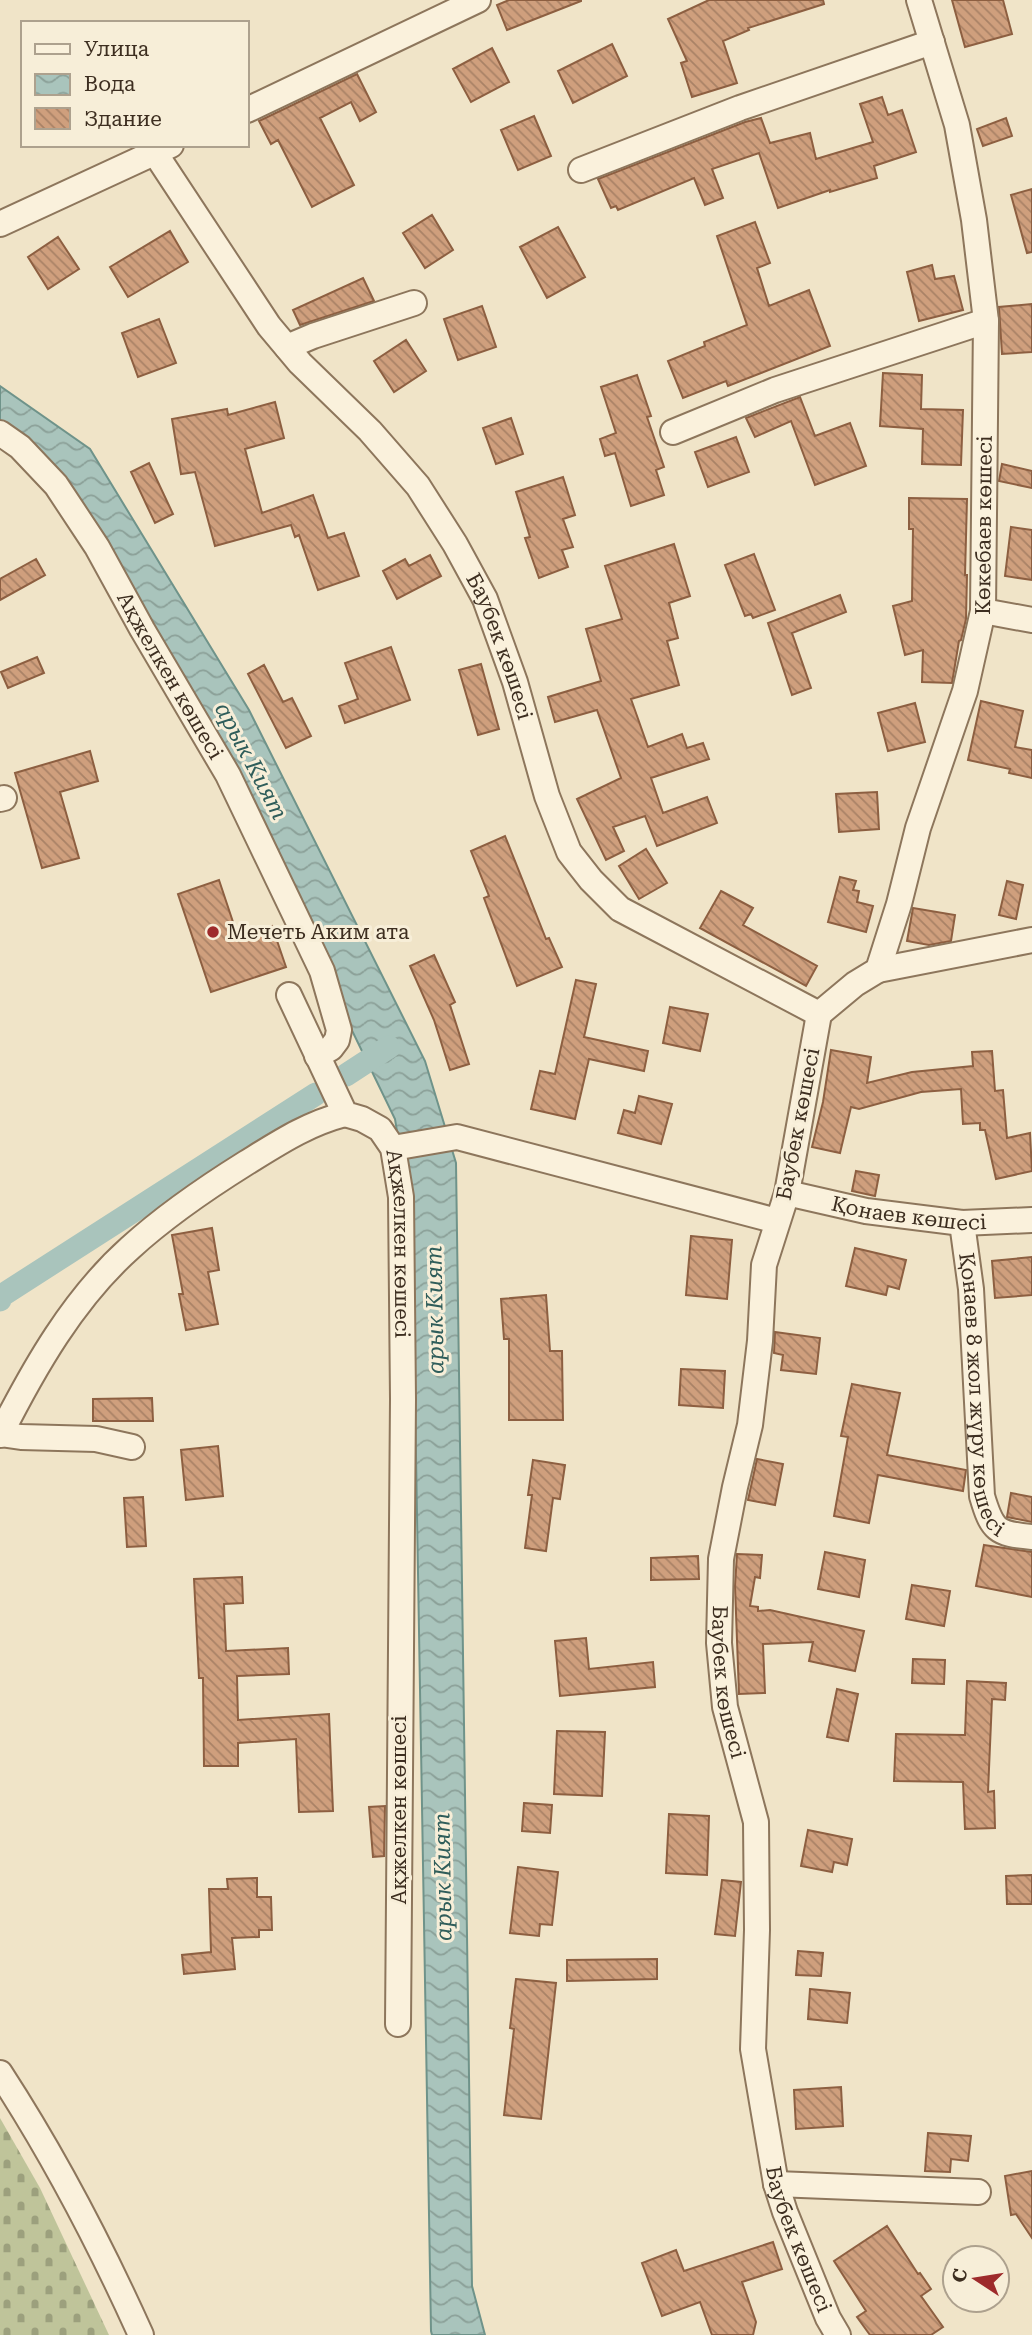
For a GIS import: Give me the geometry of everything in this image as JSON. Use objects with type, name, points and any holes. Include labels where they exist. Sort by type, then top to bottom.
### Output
[{"type":"street","points":[[248,110],[478,0]]},
{"type":"street","name":"Көкебаев көшесі","points":[[878,970],[899,904],[918,828],[965,691],[983,611],[986,321],[974,220],[957,125],[919,0]]},
{"type":"street","points":[[581,170],[740,108],[932,42]]},
{"type":"street","points":[[0,225],[163,149]]},
{"type":"street","name":"Баубек көшесі","points":[[163,149],[269,326],[300,363],[370,431],[418,486],[455,544],[485,599],[514,682],[547,796],[569,852],[620,909],[819,1014],[787,1193],[764,1265],[760,1341],[750,1424],[720,1559],[719,1643],[725,1707],[756,1822],[757,1930],[753,2049],[776,2184],[828,2318],[838,2335]]},
{"type":"street","points":[[287,347],[414,303]]},
{"type":"street","points":[[673,432],[775,390],[986,321]]},
{"type":"street","name":"Ақжелкен көшесі","points":[[0,433],[20,447],[56,485],[97,547],[228,775],[322,971],[339,1030],[337,1040],[331,1048],[317,1056]]},
{"type":"street","points":[[983,611],[1032,620]]},
{"type":"street","points":[[819,1014],[855,984],[878,970],[1032,940]]},
{"type":"street","points":[[132,1447],[96,1439],[0,1434],[31,1375],[65,1324],[129,1248],[228,1174],[299,1129],[345,1114],[289,995]]},
{"type":"street","name":"Ақжелкен көшесі","points":[[345,1114],[362,1119],[380,1129],[395,1147],[401,1197],[403,1399],[398,2024]]},
{"type":"street","points":[[395,1147],[457,1136],[777,1221]]},
{"type":"street","name":"Қонаев көшесі","points":[[787,1193],[866,1211],[962,1223],[1032,1220]]},
{"type":"street","name":"Қонаев 8 жол жүру көшесі","points":[[962,1223],[971,1289],[982,1496],[993,1526],[1009,1534],[1032,1537]]},
{"type":"street","points":[[0,2073],[35,2126],[79,2207],[141,2335]]},
{"type":"street","points":[[776,2184],[978,2192]]},
{"type":"green space","points":[[0,2118],[40,2188],[109,2335],[0,2335]]},
{"type":"water","name":"арык Кият","points":[[0,386],[90,449],[249,710],[425,1061],[456,1163],[472,2286],[485,2335],[432,2335],[431,2331],[412,1223],[395,1119],[345,1016],[241,777],[83,503],[32,450],[0,424]]},
{"type":"building","points":[[509,0],[581,1],[507,30],[497,5]]},
{"type":"building","points":[[709,0],[823,0],[824,4],[748,28],[749,30],[723,41],[737,83],[692,97],[681,63],[687,61],[668,19]]},
{"type":"building","points":[[952,0],[1003,0],[1012,34],[965,47]]},
{"type":"building","points":[[612,44],[627,76],[573,103],[558,71]]},
{"type":"building","points":[[492,48],[509,82],[471,102],[453,69]]},
{"type":"building","points":[[357,74],[376,112],[360,121],[351,102],[320,118],[354,185],[312,207],[278,140],[271,144],[259,121]]},
{"type":"building","points":[[882,97],[888,115],[902,110],[916,152],[874,166],[877,178],[830,190],[778,208],[759,153],[712,169],[723,198],[705,205],[694,178],[618,210],[616,206],[611,208],[598,179],[761,118],[770,143],[810,133],[816,159],[873,142],[860,104]]},
{"type":"building","points":[[534,116],[551,156],[518,170],[501,130]]},
{"type":"building","points":[[1006,118],[1012,136],[983,146],[977,129]]},
{"type":"building","points":[[1032,189],[1032,252],[1027,253],[1011,195]]},
{"type":"building","points":[[432,215],[453,250],[425,268],[403,233]]},
{"type":"building","points":[[755,222],[770,263],[757,268],[769,306],[809,290],[830,346],[728,386],[726,381],[683,398],[668,361],[705,346],[704,342],[747,325],[717,236]]},
{"type":"building","points":[[558,227],[585,277],[547,298],[520,247]]},
{"type":"building","points":[[170,231],[188,262],[128,297],[110,267]]},
{"type":"building","points":[[58,237],[79,269],[48,289],[28,257]]},
{"type":"building","points":[[932,265],[935,279],[954,276],[963,310],[919,321],[907,272]]},
{"type":"building","points":[[363,278],[374,301],[300,325],[293,310]]},
{"type":"building","points":[[1032,304],[1032,352],[1002,354],[999,307]]},
{"type":"building","points":[[482,306],[496,347],[458,360],[444,319]]},
{"type":"building","points":[[159,319],[176,363],[138,377],[122,333]]},
{"type":"building","points":[[406,340],[426,371],[394,392],[374,361]]},
{"type":"building","points":[[883,373],[922,375],[921,409],[963,410],[961,465],[922,464],[923,429],[880,426]]},
{"type":"building","points":[[637,375],[651,416],[647,417],[664,467],[656,470],[664,495],[631,506],[615,453],[605,456],[600,439],[616,433],[601,387]]},
{"type":"building","points":[[800,397],[815,436],[850,423],[866,466],[815,485],[791,421],[755,437],[746,418]]},
{"type":"building","points":[[275,402],[284,438],[245,449],[262,513],[313,495],[328,538],[344,533],[359,576],[318,590],[299,535],[295,537],[291,525],[215,546],[195,472],[181,474],[172,419],[227,409],[228,415]]},
{"type":"building","points":[[511,418],[523,454],[496,464],[483,428]]},
{"type":"building","points":[[736,437],[749,472],[708,487],[695,452]]},
{"type":"building","points":[[149,463],[173,514],[155,523],[131,472]]},
{"type":"building","points":[[1002,464],[1032,471],[1032,488],[999,481]]},
{"type":"building","points":[[563,477],[575,515],[563,519],[573,547],[562,550],[568,567],[539,578],[525,538],[530,537],[516,492]]},
{"type":"building","points":[[909,498],[967,499],[966,619],[959,641],[952,683],[922,682],[923,650],[905,655],[893,606],[912,601],[913,529],[909,529]]},
{"type":"building","points":[[1011,527],[1032,530],[1032,580],[1005,576]]},
{"type":"building","points":[[674,544],[690,596],[669,603],[678,638],[667,641],[679,685],[631,699],[648,747],[682,734],[687,748],[703,743],[709,759],[651,778],[663,813],[707,797],[717,823],[657,846],[645,816],[613,827],[624,851],[606,860],[577,799],[621,778],[597,710],[555,722],[548,697],[601,681],[586,629],[622,619],[605,566]]},
{"type":"building","points":[[754,554],[775,610],[753,618],[751,614],[745,616],[725,565]]},
{"type":"building","points":[[430,555],[441,576],[397,599],[383,571],[405,559],[409,566]]},
{"type":"building","points":[[36,559],[45,575],[0,600],[0,579]]},
{"type":"building","points":[[840,595],[846,612],[792,633],[811,688],[792,695],[768,623]]},
{"type":"building","points":[[391,647],[410,700],[345,723],[339,706],[358,699],[345,663]]},
{"type":"building","points":[[37,657],[44,673],[8,688],[1,672]]},
{"type":"building","points":[[481,664],[499,729],[478,735],[459,670]]},
{"type":"building","points":[[264,665],[283,702],[292,698],[311,736],[286,748],[248,674]]},
{"type":"building","points":[[981,701],[1023,711],[1015,747],[1032,750],[1032,778],[1009,773],[1010,769],[968,760]]},
{"type":"building","points":[[915,703],[925,742],[888,751],[878,713]]},
{"type":"building","points":[[90,751],[98,781],[60,792],[79,858],[42,868],[15,773]]},
{"type":"building","points":[[877,792],[879,829],[839,832],[836,794]]},
{"type":"building","points":[[505,836],[546,939],[549,938],[562,967],[517,986],[484,898],[489,896],[471,851]]},
{"type":"building","points":[[646,849],[667,883],[639,899],[619,866]]},
{"type":"building","points":[[840,877],[856,881],[853,890],[859,891],[857,902],[873,906],[866,932],[828,922]]},
{"type":"building","name":"Мечеть Аким ата","points":[[219,880],[238,937],[272,926],[286,967],[211,992],[178,894]]},
{"type":"building","points":[[1007,881],[1023,885],[1016,919],[999,915]]},
{"type":"building","points":[[721,891],[753,908],[743,925],[817,966],[806,986],[700,928]]},
{"type":"building","points":[[913,908],[955,915],[951,941],[929,945],[907,941]]},
{"type":"building","points":[[434,955],[455,1002],[450,1005],[469,1064],[450,1070],[434,1020],[410,966]]},
{"type":"building","points":[[576,980],[596,984],[584,1037],[648,1051],[644,1071],[589,1059],[575,1119],[531,1109],[540,1071],[555,1074]]},
{"type":"building","points":[[670,1007],[708,1014],[700,1051],[663,1043]]},
{"type":"building","points":[[831,1050],[871,1057],[867,1083],[912,1072],[973,1066],[972,1052],[992,1051],[995,1091],[1003,1090],[1007,1138],[1030,1133],[1032,1171],[996,1179],[985,1130],[980,1130],[980,1123],[963,1124],[961,1089],[921,1092],[859,1109],[851,1107],[840,1153],[812,1147],[823,1102]]},
{"type":"building","points":[[639,1096],[672,1104],[661,1144],[618,1133],[624,1110],[635,1113]]},
{"type":"building","points":[[856,1171],[879,1175],[875,1196],[852,1191]]},
{"type":"building","points":[[212,1228],[219,1270],[208,1272],[218,1324],[186,1330],[179,1294],[183,1294],[172,1235]]},
{"type":"building","points":[[691,1236],[732,1240],[727,1299],[686,1295]]},
{"type":"building","points":[[855,1248],[906,1260],[899,1289],[888,1286],[886,1295],[846,1286]]},
{"type":"building","points":[[1032,1257],[1032,1295],[995,1298],[992,1261]]},
{"type":"building","points":[[546,1295],[550,1351],[562,1351],[563,1420],[509,1420],[509,1339],[504,1339],[501,1299]]},
{"type":"building","points":[[775,1332],[820,1338],[816,1374],[781,1370],[783,1355],[774,1353]]},
{"type":"building","points":[[681,1369],[725,1371],[723,1408],[679,1405]]},
{"type":"building","points":[[852,1384],[900,1393],[887,1455],[966,1470],[963,1491],[878,1475],[869,1523],[834,1516],[848,1437],[841,1436]]},
{"type":"building","points":[[152,1398],[153,1421],[93,1421],[93,1399]]},
{"type":"building","points":[[218,1446],[223,1496],[186,1500],[181,1450]]},
{"type":"building","points":[[757,1459],[783,1464],[775,1505],[748,1500]]},
{"type":"building","points":[[533,1460],[565,1465],[560,1499],[553,1498],[546,1551],[525,1548],[532,1495],[528,1495]]},
{"type":"building","points":[[1011,1493],[1032,1497],[1032,1522],[1007,1517]]},
{"type":"building","points":[[143,1497],[146,1546],[127,1547],[124,1498]]},
{"type":"building","points":[[984,1545],[1032,1552],[1032,1597],[976,1586]]},
{"type":"building","points":[[825,1552],[865,1560],[859,1597],[818,1589]]},
{"type":"building","points":[[737,1554],[762,1555],[760,1578],[755,1577],[750,1606],[758,1607],[758,1611],[770,1610],[864,1631],[855,1671],[809,1661],[813,1642],[763,1644],[765,1693],[739,1694],[735,1586]]},
{"type":"building","points":[[698,1556],[699,1579],[651,1580],[651,1558]]},
{"type":"building","points":[[242,1577],[243,1603],[224,1604],[226,1651],[288,1648],[289,1674],[237,1676],[238,1720],[329,1714],[333,1811],[299,1812],[296,1739],[238,1743],[238,1766],[204,1766],[203,1678],[199,1678],[194,1579]]},
{"type":"building","points":[[912,1585],[950,1591],[944,1626],[906,1619]]},
{"type":"building","points":[[586,1638],[589,1669],[653,1662],[655,1687],[560,1696],[555,1641]]},
{"type":"building","points":[[913,1659],[945,1660],[944,1684],[912,1683]]},
{"type":"building","points":[[967,1681],[1006,1683],[1005,1700],[992,1699],[988,1792],[994,1791],[995,1828],[965,1829],[963,1782],[894,1781],[896,1734],[965,1735]]},
{"type":"building","points":[[837,1689],[858,1694],[848,1741],[827,1737]]},
{"type":"building","points":[[557,1731],[605,1732],[602,1796],[554,1794]]},
{"type":"building","points":[[524,1803],[552,1805],[550,1833],[522,1831]]},
{"type":"building","points":[[385,1806],[384,1856],[373,1857],[369,1807]]},
{"type":"building","points":[[669,1814],[709,1816],[707,1875],[666,1873]]},
{"type":"building","points":[[808,1830],[852,1839],[847,1865],[834,1862],[832,1872],[801,1866]]},
{"type":"building","points":[[518,1867],[558,1872],[552,1925],[540,1924],[539,1936],[510,1933]]},
{"type":"building","points":[[1032,1875],[1032,1904],[1007,1904],[1006,1876]]},
{"type":"building","points":[[257,1878],[257,1897],[271,1897],[272,1930],[259,1930],[259,1937],[232,1938],[235,1969],[184,1974],[182,1955],[211,1952],[209,1889],[228,1889],[227,1879]]},
{"type":"building","points":[[722,1880],[741,1882],[735,1936],[715,1934]]},
{"type":"building","points":[[798,1951],[823,1953],[821,1976],[796,1975]]},
{"type":"building","points":[[657,1959],[657,1979],[567,1981],[567,1960]]},
{"type":"building","points":[[516,1979],[556,1983],[541,2119],[504,2115],[514,2029],[510,2028]]},
{"type":"building","points":[[810,1989],[850,1993],[847,2023],[808,2019]]},
{"type":"building","points":[[841,2087],[843,2126],[796,2129],[794,2090]]},
{"type":"building","points":[[928,2133],[971,2136],[968,2161],[951,2159],[950,2172],[925,2171]]},
{"type":"building","points":[[1032,2171],[1032,2238],[1016,2214],[1011,2215],[1005,2176]]},
{"type":"building","points":[[887,2226],[931,2289],[921,2296],[943,2327],[931,2335],[870,2335],[857,2317],[866,2311],[834,2261]]},
{"type":"building","points":[[773,2242],[782,2269],[742,2282],[756,2322],[753,2335],[712,2335],[700,2302],[662,2316],[642,2263],[676,2250],[684,2271]]},
{"type":"waterway","points":[[346,1075],[389,1047]]},
{"type":"waterway","points":[[0,1300],[1,1296],[316,1094]]},
{"type":"place","name":"Мечеть Аким ата","points":[[213,932]]}]
